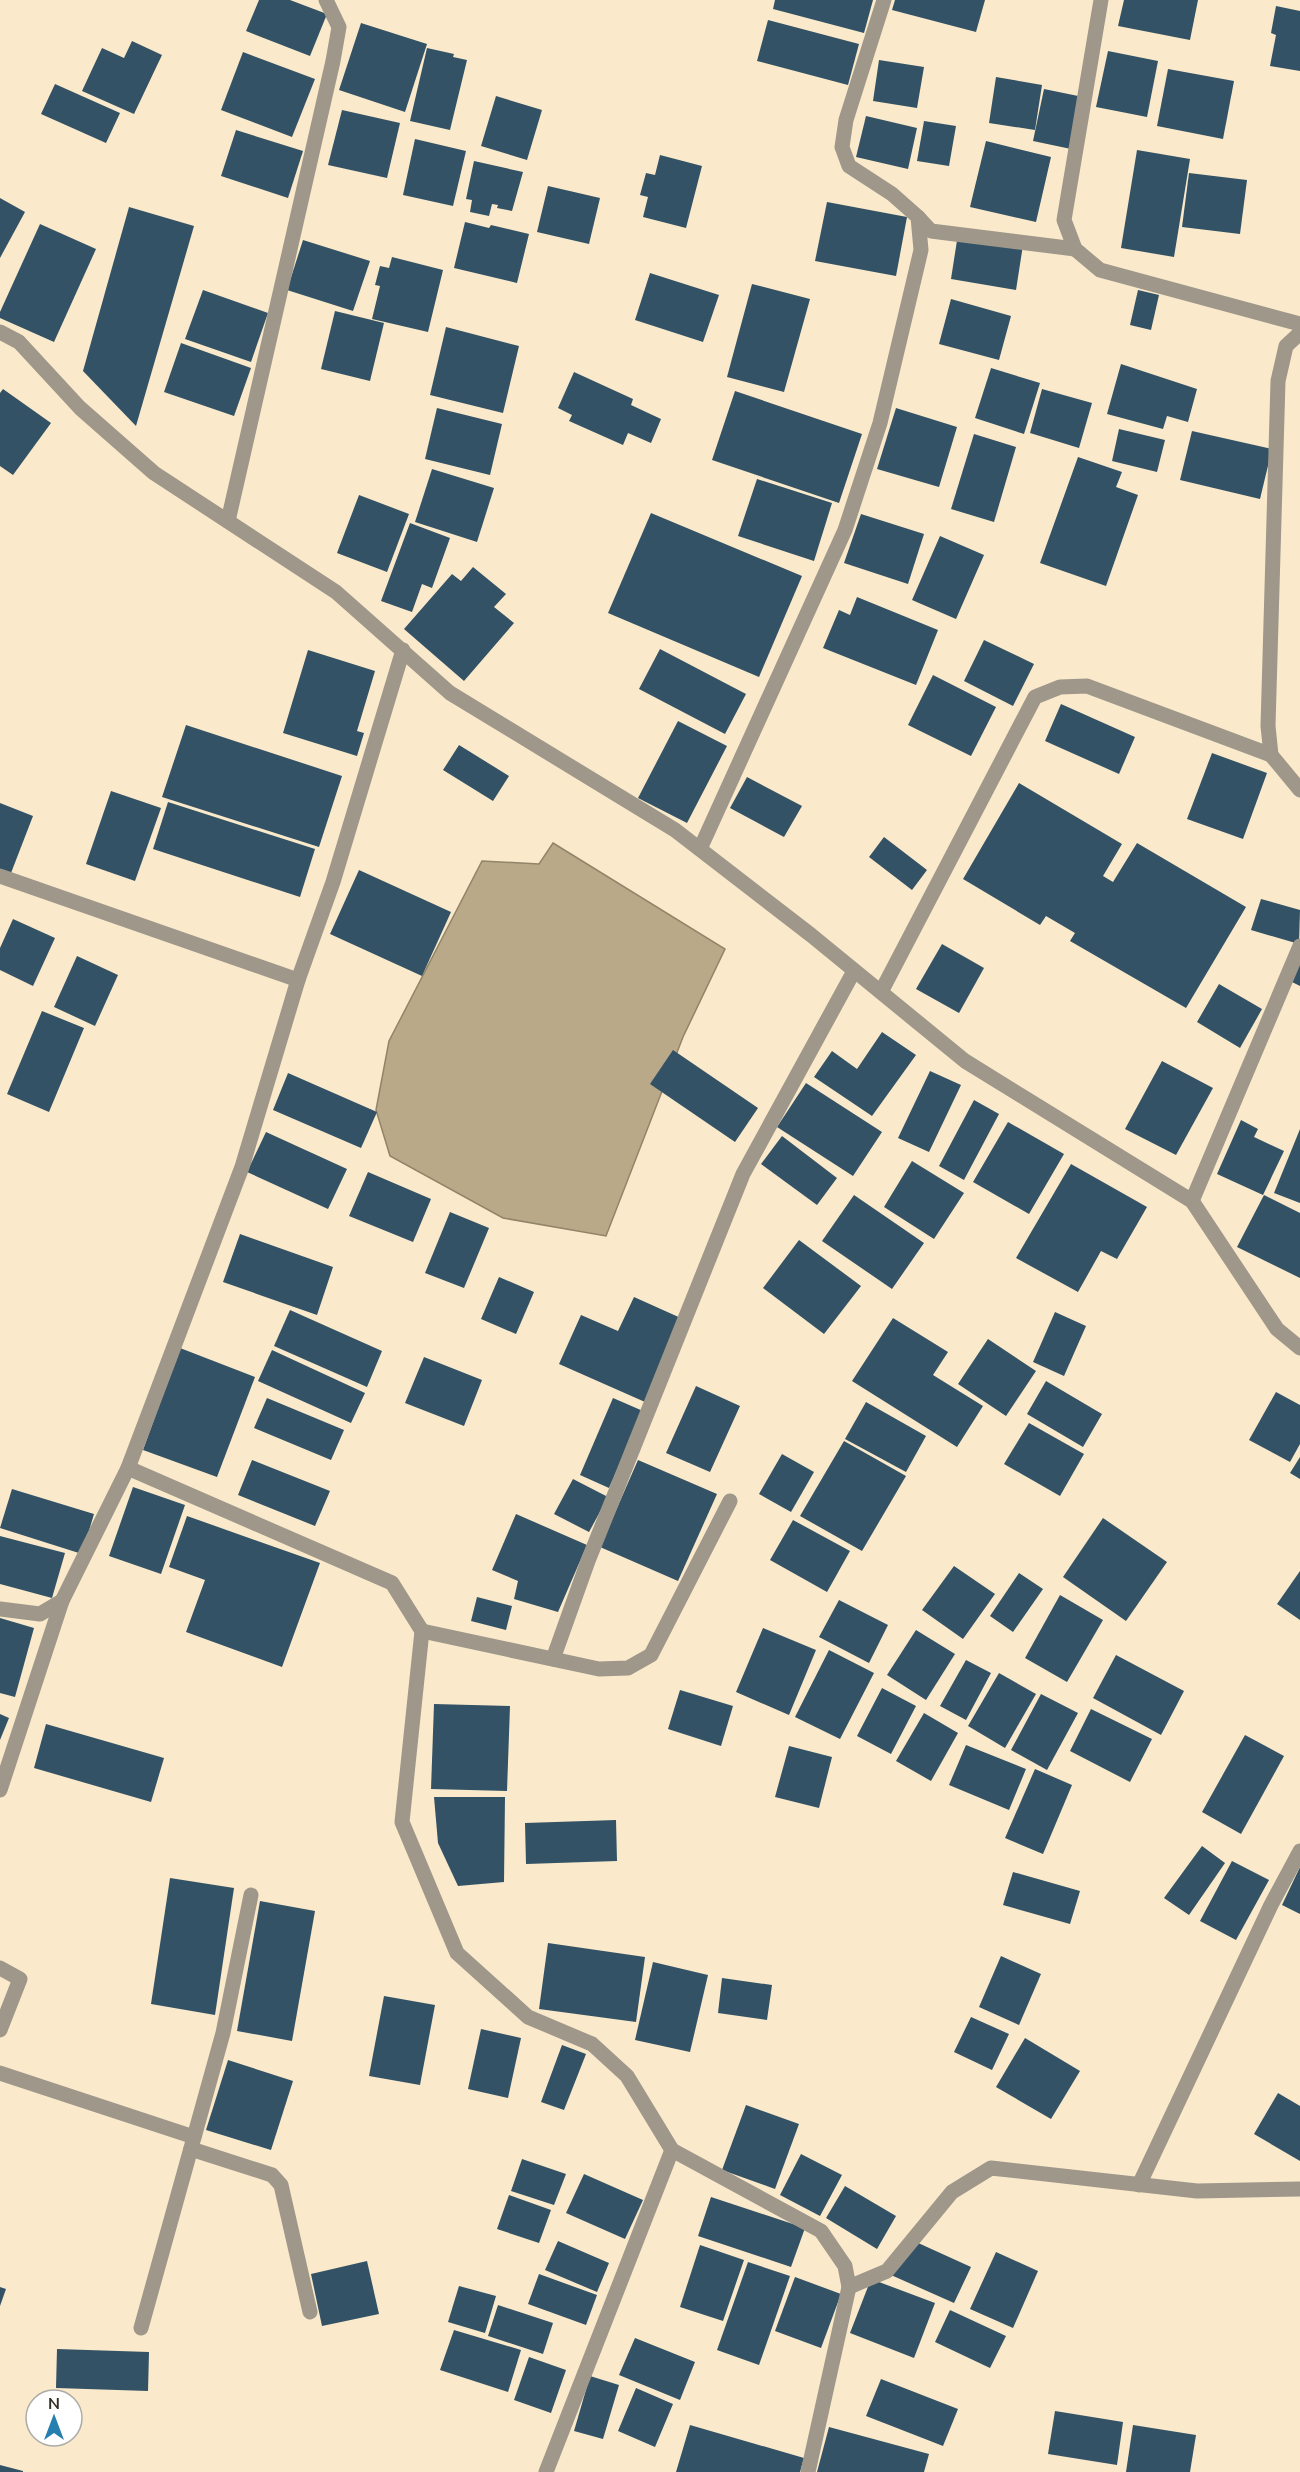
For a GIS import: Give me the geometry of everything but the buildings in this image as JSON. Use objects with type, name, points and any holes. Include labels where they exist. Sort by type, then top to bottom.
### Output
[{"type":"street","points":[[228,521],[333,61],[339,27],[326,0]]},
{"type":"street","points":[[884,0],[846,120],[842,147],[849,166],[892,194],[931,231],[1075,249]]},
{"type":"street","points":[[1101,0],[1064,220],[1075,249],[1100,270],[1300,324]]},
{"type":"street","points":[[700,849],[845,530],[880,423],[916,273],[921,250],[918,217]]},
{"type":"street","points":[[0,332],[19,342],[80,408],[154,473],[336,592],[450,693],[675,830],[965,1061],[1192,1201],[1277,1329],[1300,1348]]},
{"type":"street","points":[[1270,755],[1268,726],[1278,381],[1286,346],[1300,333]]},
{"type":"street","points":[[0,1791],[62,1600],[128,1468],[242,1167],[298,980],[333,882],[403,650]]},
{"type":"street","points":[[881,992],[1035,697],[1060,687],[1087,686],[1270,755],[1300,790]]},
{"type":"street","points":[[0,876],[298,980]]},
{"type":"street","points":[[1192,1201],[1300,946]]},
{"type":"street","points":[[553,1659],[588,1562],[743,1174],[854,971]]},
{"type":"street","points":[[128,1468],[392,1583],[422,1631],[402,1822],[457,1953],[528,2017],[592,2044],[627,2076],[672,2150],[821,2231],[846,2266],[849,2287],[808,2472]]},
{"type":"street","points":[[422,1631],[599,1669],[628,1668],[651,1655],[730,1501]]},
{"type":"street","points":[[0,1609],[40,1614],[62,1600]]},
{"type":"street","points":[[1139,2185],[1271,1905],[1300,1851]]},
{"type":"street","points":[[141,2328],[223,2033],[251,1895]]},
{"type":"street","points":[[0,1968],[20,1979],[0,2030]]},
{"type":"street","points":[[0,2073],[192,2143],[272,2175],[282,2185],[310,2312]]},
{"type":"street","points":[[546,2472],[672,2150]]},
{"type":"street","points":[[849,2287],[887,2271],[952,2192],[991,2168],[1197,2191],[1300,2189]]},
{"type":"shaded area","points":[[553,843],[725,949],[683,1037],[606,1236],[503,1218],[390,1156],[376,1110],[389,1041],[482,861],[539,864]]}]
